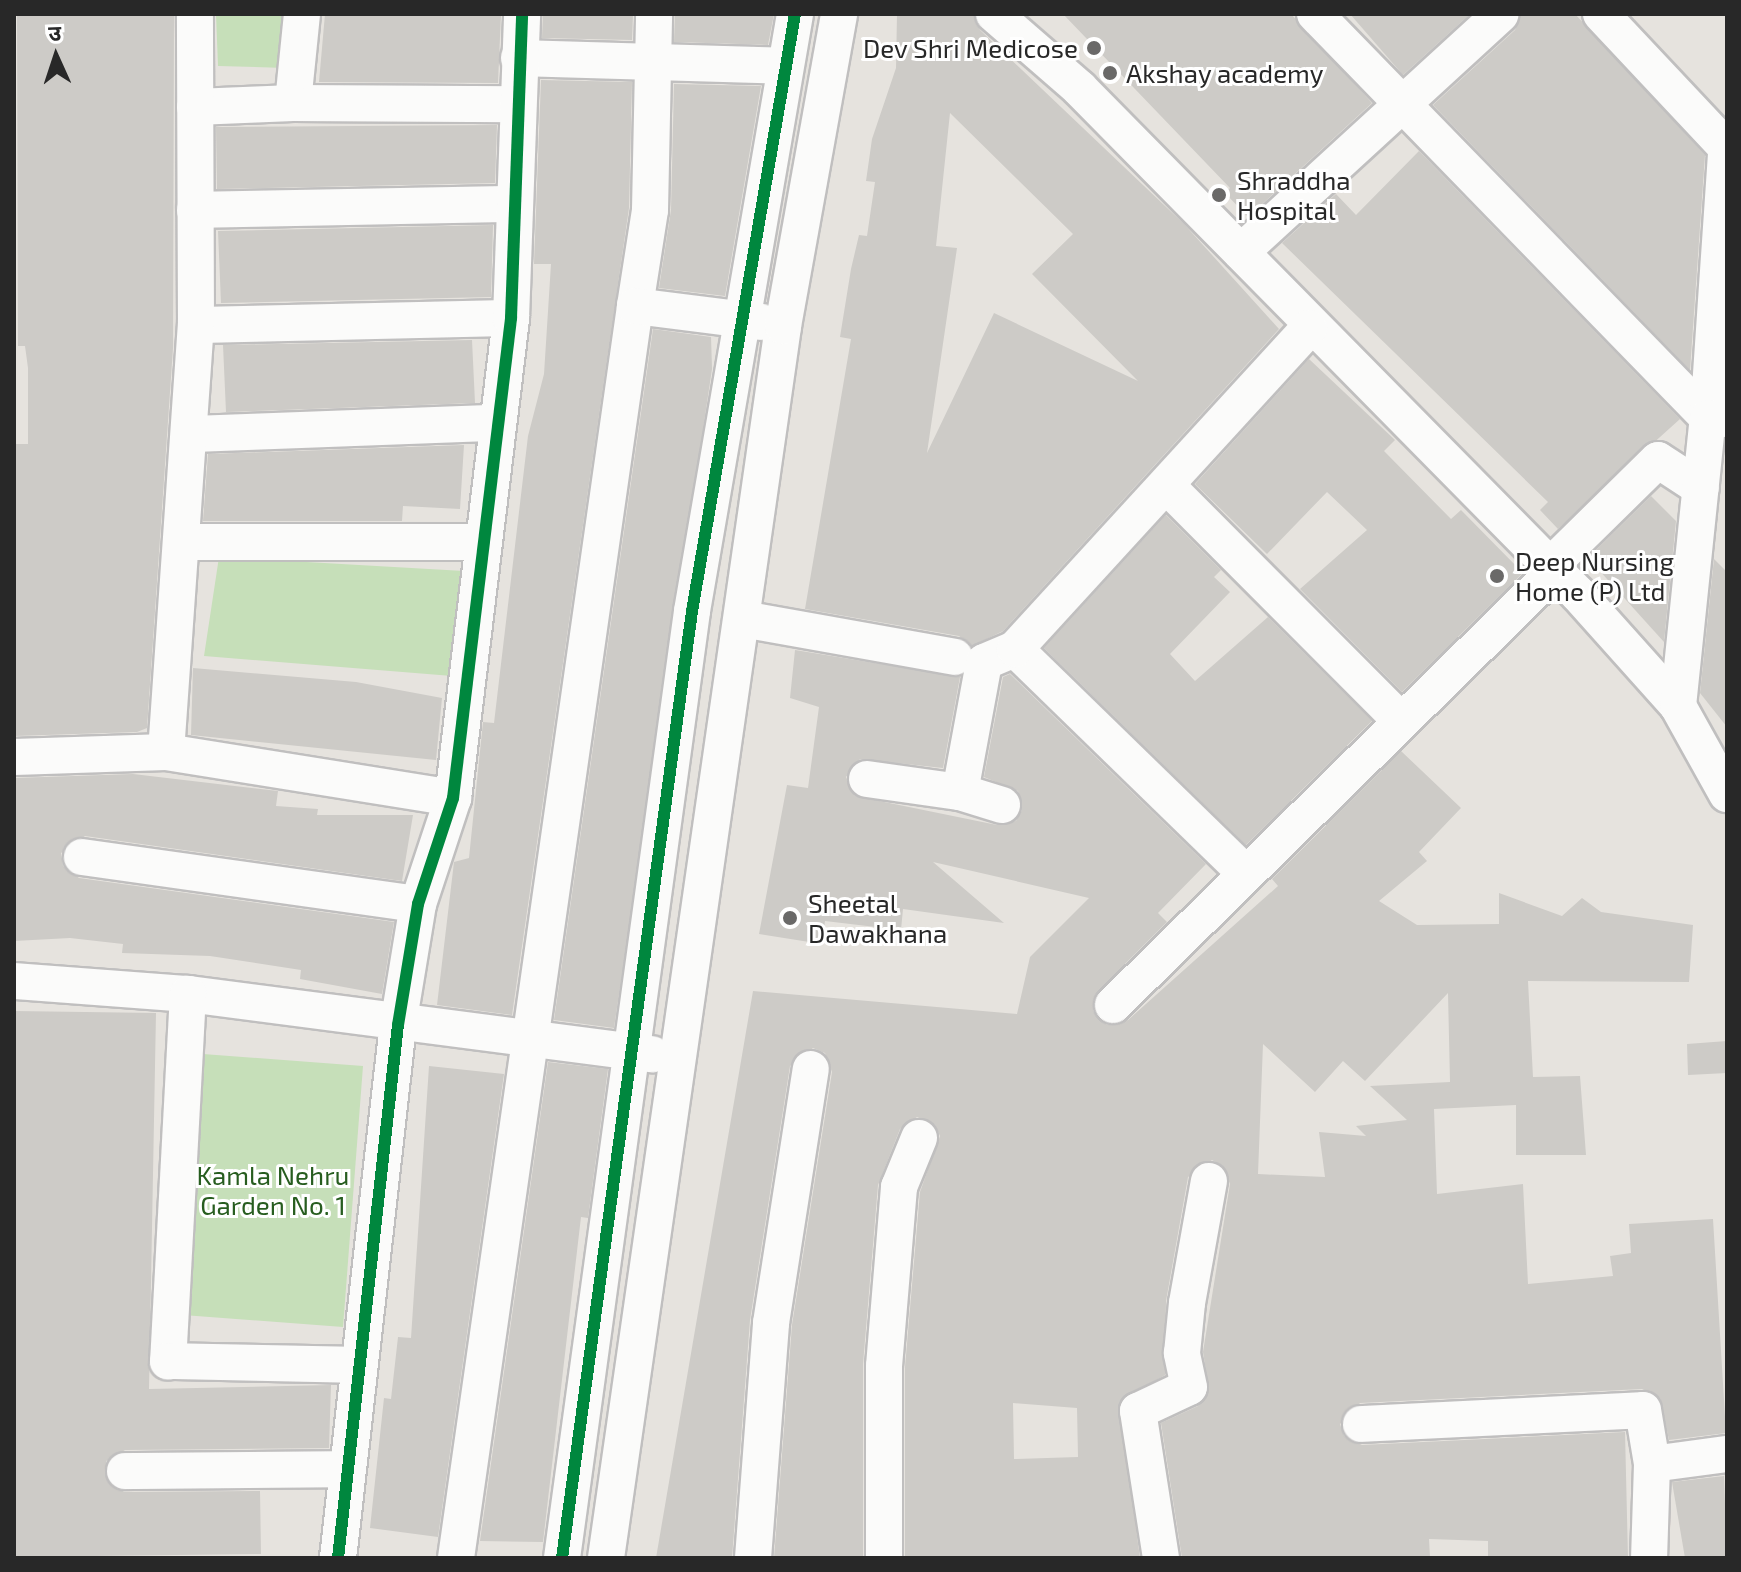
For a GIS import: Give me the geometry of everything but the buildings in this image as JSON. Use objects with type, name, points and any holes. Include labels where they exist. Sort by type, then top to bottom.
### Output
[{"type":"street","points":[[166,752],[186,542],[196,325],[195,14]]},
{"type":"street","points":[[293,103],[302,14]]},
{"type":"street","points":[[338,1558],[345,1469],[398,1025],[418,904],[453,798],[511,318],[516,104],[522,14]]},
{"type":"street","points":[[456,1558],[526,1040],[557,873],[650,210],[654,14]]},
{"type":"street","points":[[562,1558],[657,859],[740,319],[783,66],[795,14]]},
{"type":"street","points":[[606,1558],[783,326],[839,14]]},
{"type":"street","points":[[994,14],[1079,88],[1241,252],[1309,328],[1552,568],[1678,706],[1723,777]]},
{"type":"street","points":[[1315,14],[1404,109],[1718,418]]},
{"type":"street","points":[[1241,252],[1404,109],[1501,14]]},
{"type":"street","points":[[1601,14],[1726,147]]},
{"type":"street","points":[[519,58],[654,59],[783,66]]},
{"type":"street","points":[[195,107],[293,103],[516,104]]},
{"type":"street","points":[[1678,706],[1701,488],[1718,418],[1727,139]]},
{"type":"street","points":[[195,210],[514,204]]},
{"type":"street","points":[[635,306],[783,326]]},
{"type":"street","points":[[196,325],[511,318]]},
{"type":"street","points":[[960,792],[984,662],[1015,649],[1168,487],[1309,328]]},
{"type":"street","points":[[191,434],[498,423]]},
{"type":"street","points":[[1113,1005],[1401,721],[1658,460],[1701,488]]},
{"type":"street","points":[[1168,487],[1401,721]]},
{"type":"street","points":[[186,542],[482,542]]},
{"type":"street","points":[[742,619],[955,657]]},
{"type":"street","points":[[1015,649],[1245,873]]},
{"type":"street","points":[[14,757],[166,752],[453,798]]},
{"type":"street","points":[[867,779],[960,792],[1002,805]]},
{"type":"street","points":[[82,857],[418,904]]},
{"type":"street","points":[[657,859],[705,866]]},
{"type":"street","points":[[14,981],[188,994],[398,1025],[677,1057]]},
{"type":"street","points":[[188,994],[168,1361],[357,1365]]},
{"type":"street","points":[[753,1558],[771,1323],[811,1069]]},
{"type":"street","points":[[884,1558],[884,1366],[899,1187],[919,1138]]},
{"type":"street","points":[[1161,1558],[1138,1411],[1189,1387],[1182,1353],[1187,1303],[1209,1181]]},
{"type":"street","points":[[1361,1424],[1643,1410],[1652,1464],[1649,1558]]},
{"type":"street","points":[[1652,1464],[1727,1454]]},
{"type":"street","points":[[125,1471],[345,1469]]},
{"type":"green space","points":[[216,14],[285,14],[286,68],[218,66]]},
{"type":"green space","points":[[219,557],[464,571],[452,676],[204,656]]},
{"type":"green space","name":"Kamla Nehru Garden No. 1","points":[[203,1054],[363,1066],[343,1327],[183,1315]]},
{"type":"cycle path","points":[[338,1558],[398,1025],[418,904],[453,798],[511,318],[522,14]]},
{"type":"cycle path","points":[[562,1558],[692,611],[795,14]]},
{"type":"place","name":"Dev Shri Medicose","points":[[1094,48]]},
{"type":"place","name":"Akshay academy","points":[[1110,73]]},
{"type":"place","name":"Shraddha Hospital","points":[[1219,195]]},
{"type":"place","name":"Deep Nursing Home (P) Ltd","points":[[1497,576]]},
{"type":"place","name":"Sheetal Dawakhana","points":[[790,918]]}]
